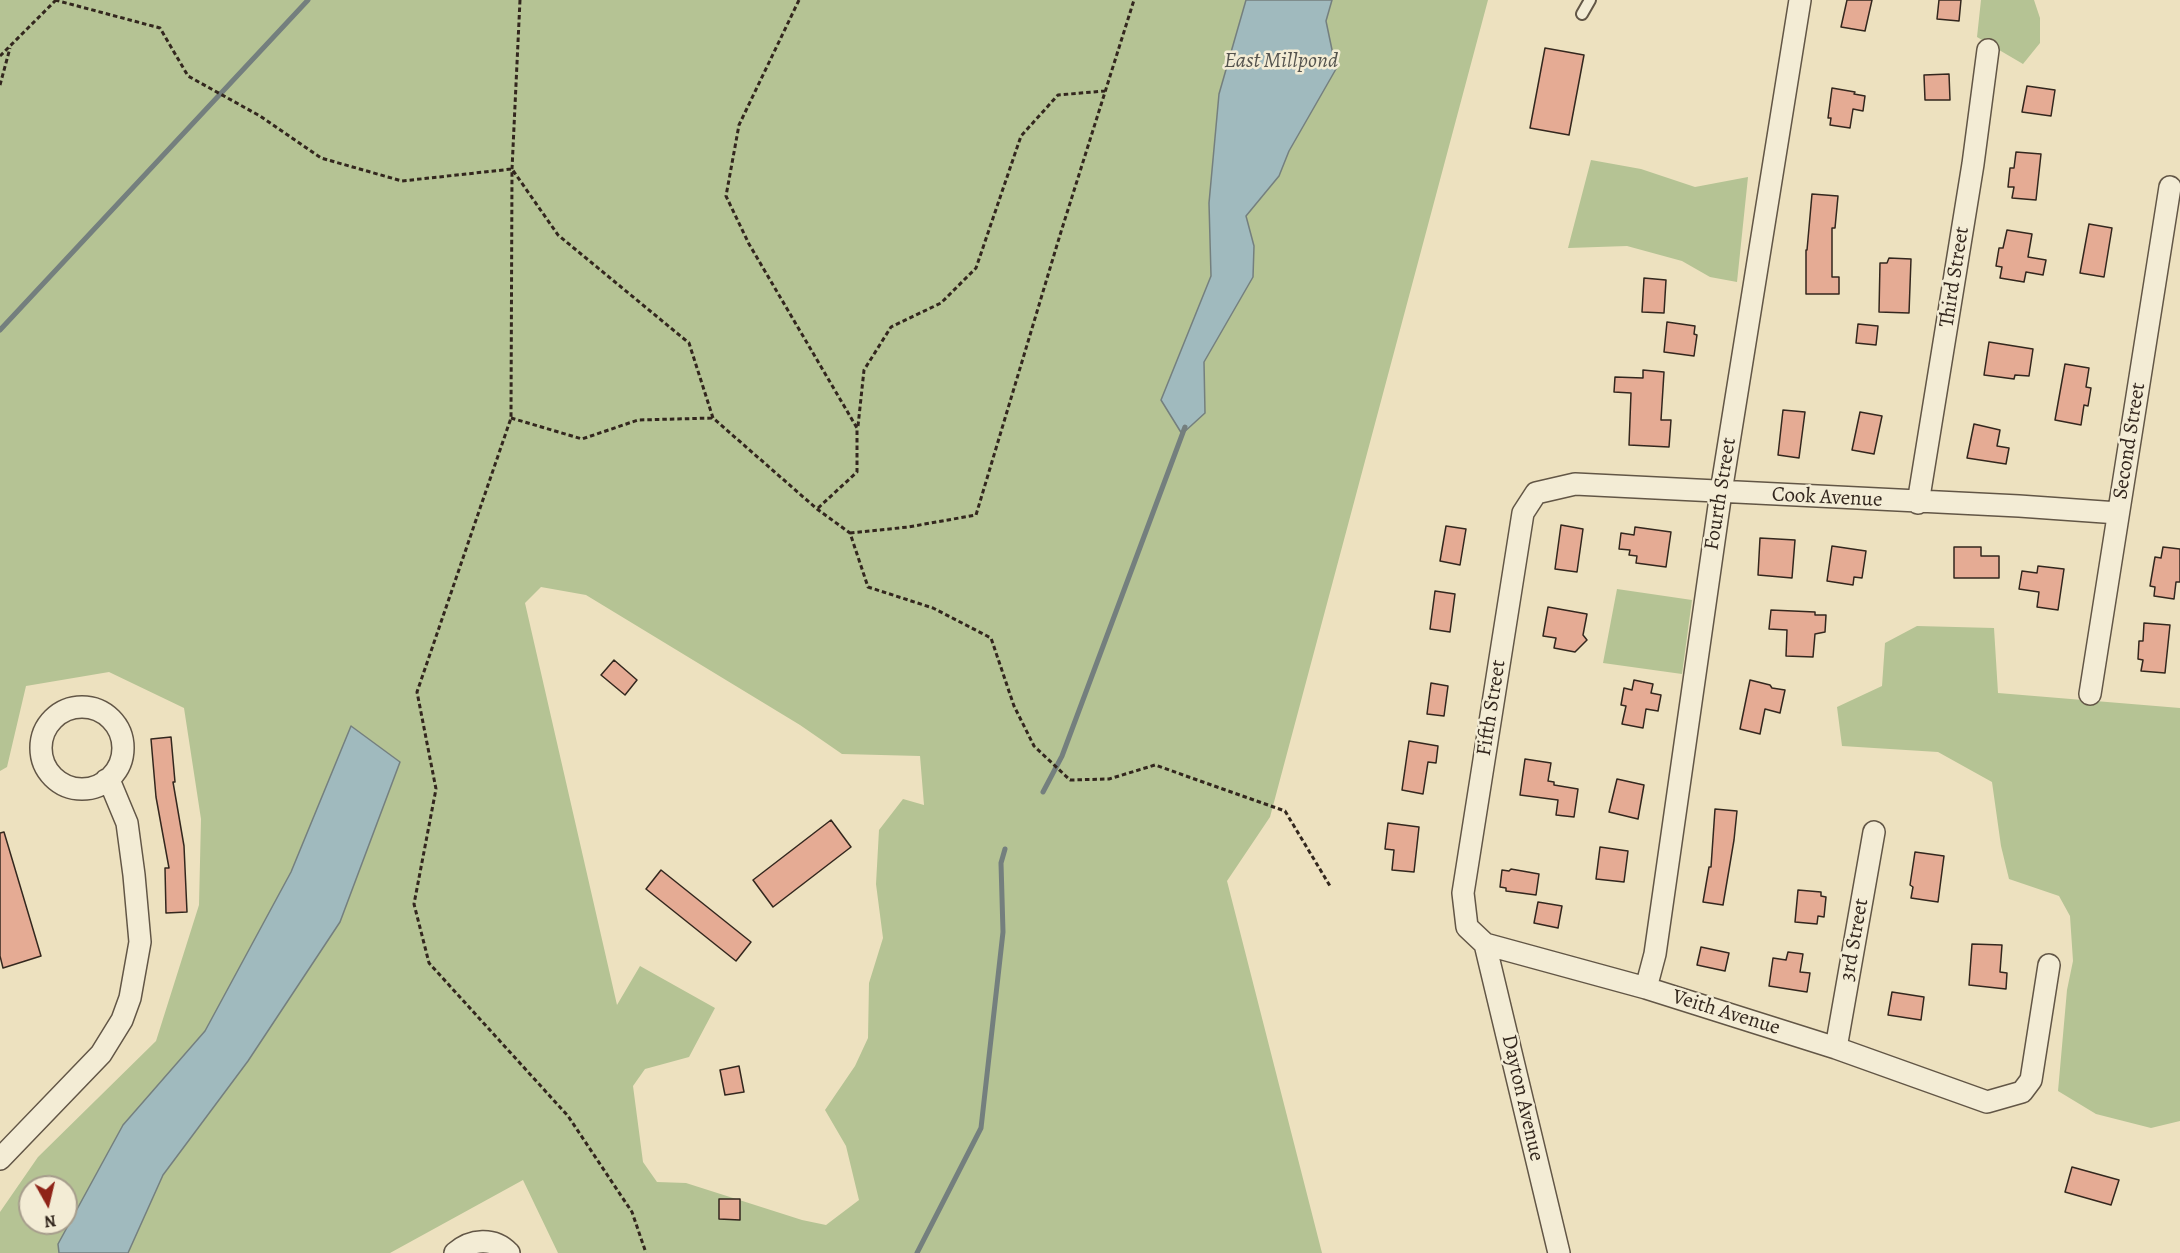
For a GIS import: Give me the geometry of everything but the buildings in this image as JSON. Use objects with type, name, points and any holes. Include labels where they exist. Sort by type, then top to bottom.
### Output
[{"type":"street","name":"Fourth Street","points":[[1647,988],[1655,954],[1721,492],[1800,0]]},
{"type":"street","name":"Third Street","points":[[1918,503],[1971,176],[1988,50]]},
{"type":"street","name":"Second Street","points":[[2090,694],[2170,187]]},
{"type":"street","name":"Cook Avenue","points":[[1536,493],[1575,484],[2118,513]]},
{"type":"street","name":"Fifth Street","points":[[1467,927],[1463,893],[1523,513],[1536,493]]},
{"type":"street","points":[[0,1159],[101,1054],[122,1020],[130,998],[140,942],[134,875],[127,823],[112,787],[106,780]]},
{"type":"street","name":"3rd Street","points":[[1836,1048],[1875,832]]},
{"type":"street","name":"Veith Avenue","points":[[1467,927],[1485,944],[1647,988],[1836,1048],[1987,1102],[2022,1092],[2031,1080],[2049,965]]},
{"type":"street","name":"Dayton Avenue","points":[[1485,944],[1559,1253]]},
{"type":"street","points":[[455,1253],[472,1242],[484,1241],[495,1243],[509,1253]]},
{"type":"lane","points":[[1582,14],[1590,0]]},
{"type":"path","points":[[0,56],[56,0],[160,28],[188,76],[260,116],[321,158],[402,181],[512,169]]},
{"type":"path","points":[[520,0],[512,169],[511,418],[417,692],[436,789],[414,904],[429,963],[568,1116],[632,1212],[646,1253]]},
{"type":"path","points":[[799,0],[739,125],[726,196],[749,244],[857,428]]},
{"type":"path","points":[[850,533],[908,527],[976,515],[1134,0]]},
{"type":"path","points":[[0,85],[11,46]]},
{"type":"path","points":[[817,509],[857,472],[857,428],[864,370],[891,327],[941,303],[976,268],[1021,136],[1058,95],[1105,92]]},
{"type":"path","points":[[512,169],[558,235],[689,343],[713,418],[817,509],[850,533],[868,587],[933,608],[991,638],[1014,706],[1034,746],[1070,780],[1109,779],[1155,765],[1285,811],[1330,886]]},
{"type":"path","points":[[511,418],[582,439],[638,420],[713,418]]},
{"type":"green space","points":[[0,0],[1246,0],[1219,94],[1209,203],[1211,276],[1161,400],[1205,413],[1204,362],[1253,277],[1254,246],[1246,216],[1279,176],[1289,151],[1336,69],[1326,21],[1332,0],[1488,0],[1270,817],[1227,881],[1322,1253],[558,1253],[523,1180],[390,1253],[128,1253],[163,1175],[248,1061],[340,922],[400,762],[351,726],[291,872],[205,1031],[123,1125],[78,1207],[78,1175],[26,1175],[38,1157],[156,1041],[199,905],[201,819],[184,708],[109,672],[26,686],[7,767],[0,771]],"holes":[[[541,587],[586,595],[800,725],[842,754],[920,756],[924,805],[903,799],[879,830],[876,884],[883,938],[869,983],[868,1038],[855,1066],[825,1110],[846,1146],[859,1200],[826,1225],[802,1220],[686,1183],[657,1182],[643,1162],[633,1086],[645,1069],[689,1057],[715,1008],[640,966],[617,1005],[525,603]]]},
{"type":"green space","points":[[1981,0],[2034,0],[2040,18],[2040,43],[2023,64],[1977,37]]},
{"type":"green space","points":[[1591,160],[1641,169],[1695,187],[1748,177],[1737,282],[1710,277],[1682,261],[1627,246],[1568,248]]},
{"type":"green space","points":[[1617,589],[1692,600],[1682,674],[1603,663]]},
{"type":"green space","points":[[1917,626],[1994,628],[1998,693],[2180,708],[2180,1121],[2151,1128],[2096,1114],[2058,1091],[2067,990],[2073,961],[2070,916],[2059,896],[2009,879],[2001,846],[1992,782],[1938,752],[1842,746],[1837,707],[1882,686],[1885,643]]},
{"type":"green space","points":[[18,1186],[18,1235],[63,1235],[58,1244],[59,1253],[0,1253],[0,1212]]},
{"type":"water","name":"East Millpond","points":[[1246,0],[1332,0],[1326,21],[1336,69],[1289,151],[1279,176],[1246,216],[1254,246],[1253,277],[1204,362],[1205,413],[1182,434],[1161,400],[1211,276],[1209,203],[1219,94]]},
{"type":"water","points":[[351,726],[400,762],[340,922],[248,1061],[163,1175],[128,1253],[59,1253],[58,1244],[63,1235],[78,1235],[78,1207],[123,1125],[205,1031],[291,872]]},
{"type":"waterway","points":[[0,330],[308,0]]},
{"type":"waterway","points":[[1043,792],[1062,756],[1185,427]]},
{"type":"waterway","points":[[917,1253],[981,1128],[1003,932],[1001,863],[1005,849]]}]
